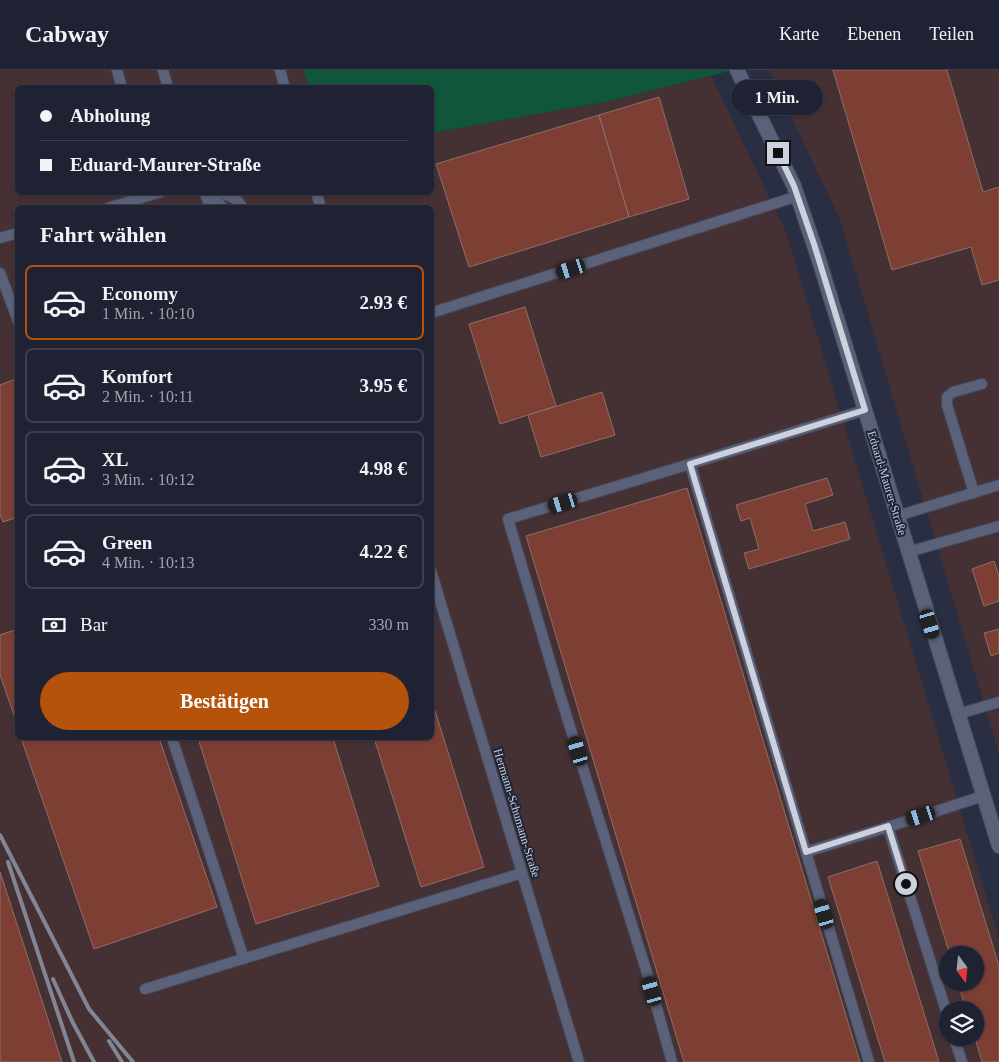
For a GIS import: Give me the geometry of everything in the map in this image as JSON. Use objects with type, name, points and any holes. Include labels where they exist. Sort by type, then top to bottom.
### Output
[{"type":"street","name":"Eduard-Maurer-Straße","points":[[737,70],[798,196],[999,846]]},
{"type":"lane","points":[[117,70],[121,85]]},
{"type":"lane","points":[[163,70],[167,85]]},
{"type":"lane","points":[[280,70],[284,85]]},
{"type":"lane","points":[[118,205],[151,195]]},
{"type":"lane","points":[[212,195],[220,205]]},
{"type":"lane","points":[[226,195],[237,200],[241,205]]},
{"type":"lane","points":[[434,312],[798,196]]},
{"type":"lane","points":[[0,238],[15,234]]},
{"type":"lane","points":[[0,273],[15,313]]},
{"type":"lane","points":[[974,493],[947,404],[947,397],[953,392],[982,384]]},
{"type":"lane","points":[[672,1062],[647,974],[560,695],[508,519],[865,410]]},
{"type":"lane","points":[[690,464],[869,1062]]},
{"type":"lane","points":[[897,516],[999,486]]},
{"type":"lane","points":[[908,552],[999,526]]},
{"type":"lane","name":"Hermann-Schumann-Straße","points":[[434,590],[436,603],[522,873],[579,1062]]},
{"type":"lane","points":[[958,714],[999,702]]},
{"type":"lane","points":[[173,740],[244,959]]},
{"type":"lane","points":[[806,852],[984,796]]},
{"type":"lane","points":[[888,826],[943,1001]]},
{"type":"lane","points":[[145,989],[522,873]]},
{"type":"lane","points":[[957,1046],[962,1062]]},
{"type":"shaded area","points":[[0,70],[303,70],[308,85],[15,85],[15,195],[434,195],[434,132],[610,101],[711,76],[786,232],[999,938],[999,1062],[0,1062]]},
{"type":"shaded area","points":[[769,70],[999,70],[999,754],[839,217]]},
{"type":"green space","points":[[303,70],[733,70],[610,101],[434,132],[434,85],[308,85]]},
{"type":"building","points":[[833,70],[947,70],[983,192],[999,187],[999,280],[982,285],[971,247],[892,270]]},
{"type":"building","points":[[659,97],[689,199],[629,217],[599,115]]},
{"type":"building","points":[[599,115],[629,217],[469,267],[436,164]]},
{"type":"building","points":[[525,307],[556,406],[500,424],[469,324]]},
{"type":"building","points":[[15,379],[15,518],[3,522],[0,514],[0,385]]},
{"type":"building","points":[[602,392],[615,435],[541,457],[528,415]]},
{"type":"building","points":[[827,478],[833,495],[805,504],[813,531],[845,522],[850,539],[749,569],[744,553],[759,549],[750,518],[741,521],[736,505]]},
{"type":"building","points":[[687,488],[860,1062],[684,1062],[526,536]]},
{"type":"building","points":[[994,561],[999,576],[999,601],[984,606],[972,569]]},
{"type":"building","points":[[999,629],[999,653],[991,656],[984,633]]},
{"type":"building","points":[[15,630],[15,718],[0,675],[0,635]]},
{"type":"building","points":[[434,708],[484,867],[421,887],[375,740],[434,740]]},
{"type":"building","points":[[22,740],[160,740],[217,907],[94,949]]},
{"type":"building","points":[[199,740],[334,740],[379,886],[256,924]]},
{"type":"building","points":[[960,839],[999,966],[999,1062],[982,1062],[977,1046],[984,1046],[984,1001],[963,1001],[961,991],[984,991],[984,946],[947,946],[918,851]]},
{"type":"building","points":[[877,861],[939,1062],[885,1062],[828,877]]},
{"type":"building","points":[[0,872],[62,1062],[0,1062]]},
{"type":"railway","points":[[0,835],[89,1009],[133,1062]]},
{"type":"railway","points":[[8,862],[74,1062]]},
{"type":"railway","points":[[53,979],[72,1021],[94,1062]]},
{"type":"railway","points":[[109,1041],[122,1062]]},
{"type":"route","points":[[778,153],[794,186],[814,244],[865,410],[690,464],[806,852],[888,826],[906,884]]}]
